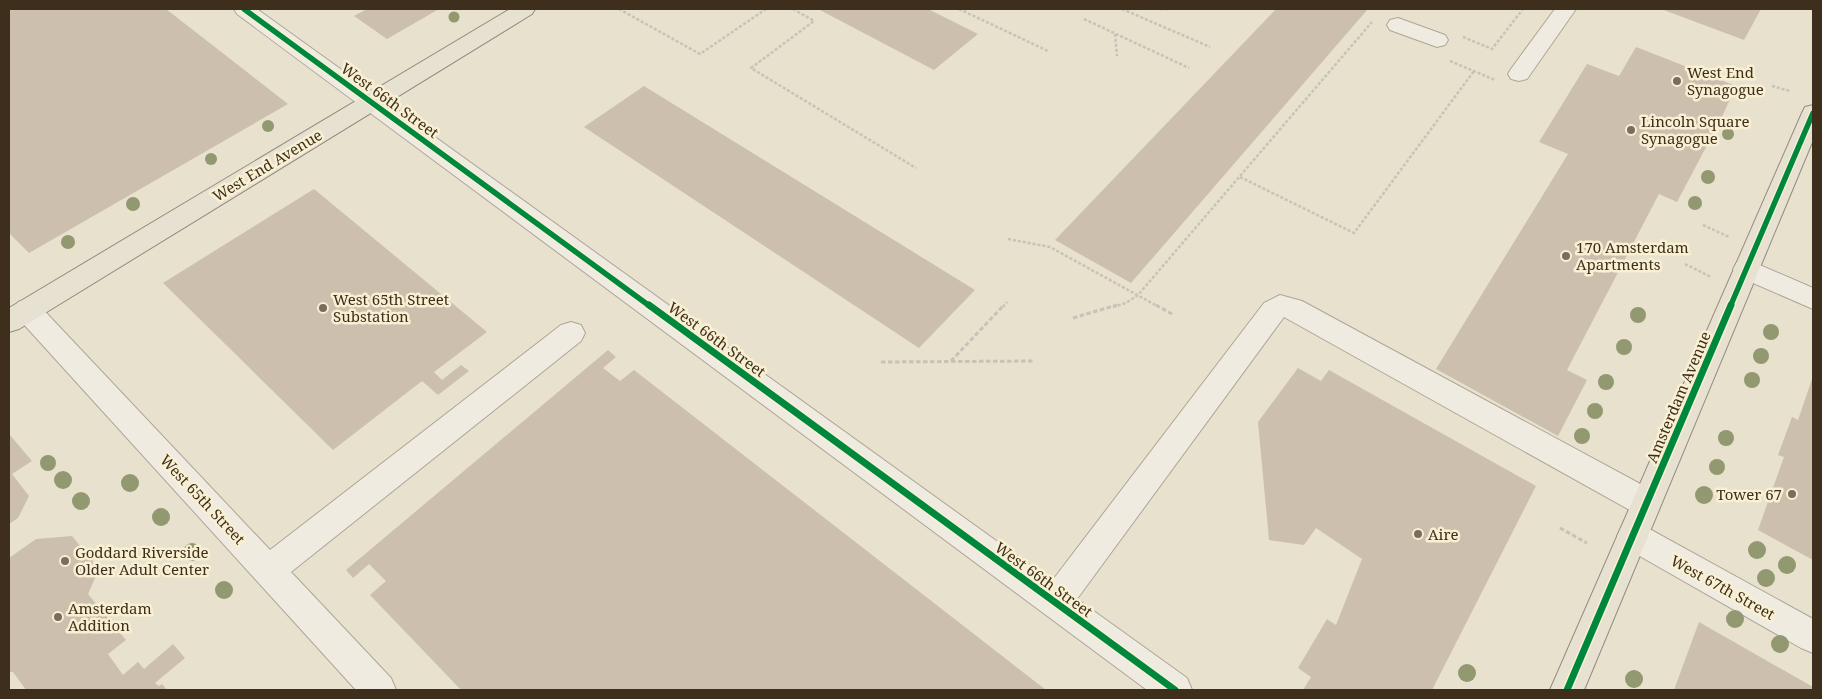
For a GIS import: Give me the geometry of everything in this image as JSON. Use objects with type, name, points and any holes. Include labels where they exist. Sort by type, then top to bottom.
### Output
[{"type":"main road","name":"West End Avenue","points":[[18,315],[524,9]]},
{"type":"main road","name":"Amsterdam Avenue","points":[[1567,690],[1813,113]]},
{"type":"street","name":"West 66th Street","points":[[244,9],[1175,690]]},
{"type":"street","points":[[1519,74],[1566,9]]},
{"type":"street","points":[[1398,25],[1437,40]]},
{"type":"street","points":[[1746,269],[1813,299]]},
{"type":"street","points":[[1055,603],[1273,311],[1280,306],[1293,309],[1646,503]]},
{"type":"street","name":"West 65th Street","points":[[18,315],[269,570],[379,690]]},
{"type":"street","points":[[269,570],[571,333]]},
{"type":"street","name":"West 67th Street","points":[[1633,536],[1813,637]]},
{"type":"path","points":[[619,9],[700,54],[766,9]]},
{"type":"path","points":[[793,9],[814,21],[751,68],[916,168]]},
{"type":"path","points":[[959,9],[1048,51]]},
{"type":"path","points":[[1122,9],[1210,47]]},
{"type":"path","points":[[1160,9],[1168,9]]},
{"type":"path","points":[[1492,49],[1523,9]]},
{"type":"path","points":[[1084,19],[1189,68]]},
{"type":"path","points":[[1073,318],[1126,303],[1138,295],[1373,20]]},
{"type":"path","points":[[1115,34],[1117,56]]},
{"type":"path","points":[[1240,177],[1354,233],[1474,71]]},
{"type":"path","points":[[1772,86],[1790,91]]},
{"type":"path","points":[[1703,225],[1730,237]]},
{"type":"path","points":[[1008,239],[1050,247],[1172,314]]},
{"type":"path","points":[[1685,264],[1711,277]]},
{"type":"path","points":[[951,361],[1007,302]]},
{"type":"path","points":[[881,362],[1035,361]]},
{"type":"path","points":[[1560,528],[1587,544]]},
{"type":"building","points":[[9,9],[166,9],[288,104],[29,253],[9,233]]},
{"type":"building","points":[[367,9],[439,9],[387,39],[354,16]]},
{"type":"building","points":[[818,9],[928,9],[978,34],[934,70]]},
{"type":"building","points":[[1276,9],[1368,9],[1131,283],[1055,240]]},
{"type":"building","points":[[1661,9],[1761,9],[1744,40]]},
{"type":"building","points":[[1636,47],[1736,86],[1722,117],[1677,202],[1659,194],[1567,370],[1587,380],[1558,436],[1436,369],[1568,154],[1539,142],[1587,64],[1619,76]]},
{"type":"building","points":[[644,86],[975,290],[919,348],[584,127]]},
{"type":"building","name":"West 65th Street Substation","points":[[314,189],[487,332],[434,372],[442,380],[461,365],[469,371],[438,395],[422,381],[333,450],[163,283]]},
{"type":"building","points":[[608,350],[616,357],[603,368],[620,381],[634,370],[1046,690],[461,690],[370,595],[386,581],[369,564],[353,578],[346,570]]},
{"type":"building","name":"Aire","points":[[1298,368],[1321,381],[1329,370],[1536,486],[1432,690],[1303,690],[1311,677],[1298,668],[1327,619],[1336,625],[1362,559],[1316,528],[1304,545],[1269,540],[1258,422]]},
{"type":"building","name":"Tower 67","points":[[1813,376],[1813,560],[1758,530],[1784,457],[1778,455],[1792,417],[1798,420]]},
{"type":"building","points":[[9,434],[32,461],[12,474],[29,496],[18,518],[9,524]]},
{"type":"building","name":"Amsterdam Addition","points":[[72,536],[99,569],[88,594],[126,640],[108,654],[123,675],[138,662],[144,669],[173,644],[185,658],[155,683],[159,686],[162,684],[167,690],[26,690],[13,672],[9,672],[9,558],[36,539]]},
{"type":"building","points":[[1699,622],[1813,687],[1813,690],[1674,690]]},
{"type":"cycle path","points":[[244,9],[1175,690]]},
{"type":"cycle path","points":[[1567,690],[1813,113]]},
{"type":"place","name":"West End Synagogue","points":[[1677,81]]},
{"type":"place","name":"Lincoln Square Synagogue","points":[[1631,130]]},
{"type":"place","name":"170 Amsterdam Apartments","points":[[1566,256]]},
{"type":"place","name":"West 65th Street Substation","points":[[323,308]]},
{"type":"place","name":"Tower 67","points":[[1792,494]]},
{"type":"place","name":"Aire","points":[[1418,534]]},
{"type":"place","name":"Goddard Riverside Older Adult Center","points":[[65,561]]},
{"type":"place","name":"Amsterdam Addition","points":[[58,617]]}]
